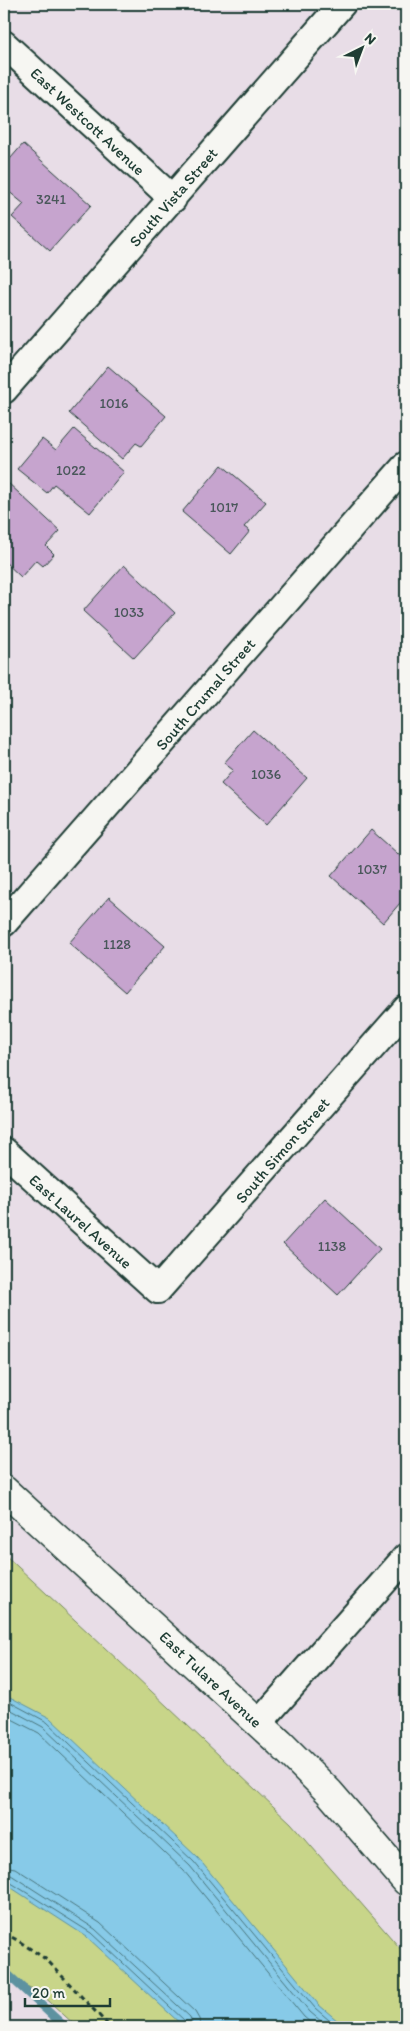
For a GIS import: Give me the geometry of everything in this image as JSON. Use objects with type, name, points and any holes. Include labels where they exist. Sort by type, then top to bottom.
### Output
[{"type":"street","name":"South Vista Street","points":[[4,390],[342,4]]},
{"type":"street","name":"East Westcott Avenue","points":[[4,44],[172,199]]},
{"type":"street","name":"South Crumal Street","points":[[4,923],[406,465]]},
{"type":"street","name":"South Simon Street","points":[[158,1290],[406,1009]]},
{"type":"street","name":"East Laurel Avenue","points":[[4,1151],[158,1290]]},
{"type":"street","name":"East Tulare Avenue","points":[[4,1490],[259,1723],[329,1792],[406,1881]]},
{"type":"street","points":[[259,1723],[406,1557]]},
{"type":"path","points":[[4,1933],[46,1960],[110,2027]]},
{"type":"green space","points":[[4,1554],[291,1823],[406,1955],[406,2027],[77,2027],[39,1992],[4,1975]]},
{"type":"water","points":[[4,1694],[50,1718],[198,1858],[319,2005],[345,2027],[184,2027],[87,1937],[4,1883]]},
{"type":"building","points":[[23,144],[91,205],[50,251],[12,217],[24,204],[7,190],[4,194],[4,166]]},
{"type":"building","points":[[108,366],[166,416],[141,446],[136,443],[122,459],[69,413]]},
{"type":"building","points":[[74,429],[124,472],[90,513],[54,484],[47,493],[17,469],[42,439],[56,450]]},
{"type":"building","points":[[222,465],[266,502],[244,527],[250,531],[231,554],[182,512]]},
{"type":"building","points":[[7,482],[60,531],[46,546],[54,554],[43,566],[36,560],[21,577],[4,561],[4,486]]},
{"type":"building","points":[[124,565],[175,613],[134,658],[83,611]]},
{"type":"building","points":[[253,730],[307,778],[266,825],[221,784],[233,770],[224,763]]},
{"type":"building","points":[[371,830],[406,861],[406,896],[383,923],[331,876]]},
{"type":"building","points":[[109,897],[165,946],[125,992],[69,943]]},
{"type":"building","points":[[325,1198],[380,1249],[338,1295],[283,1244]]},
{"type":"waterway","points":[[4,1971],[65,2027]]}]
